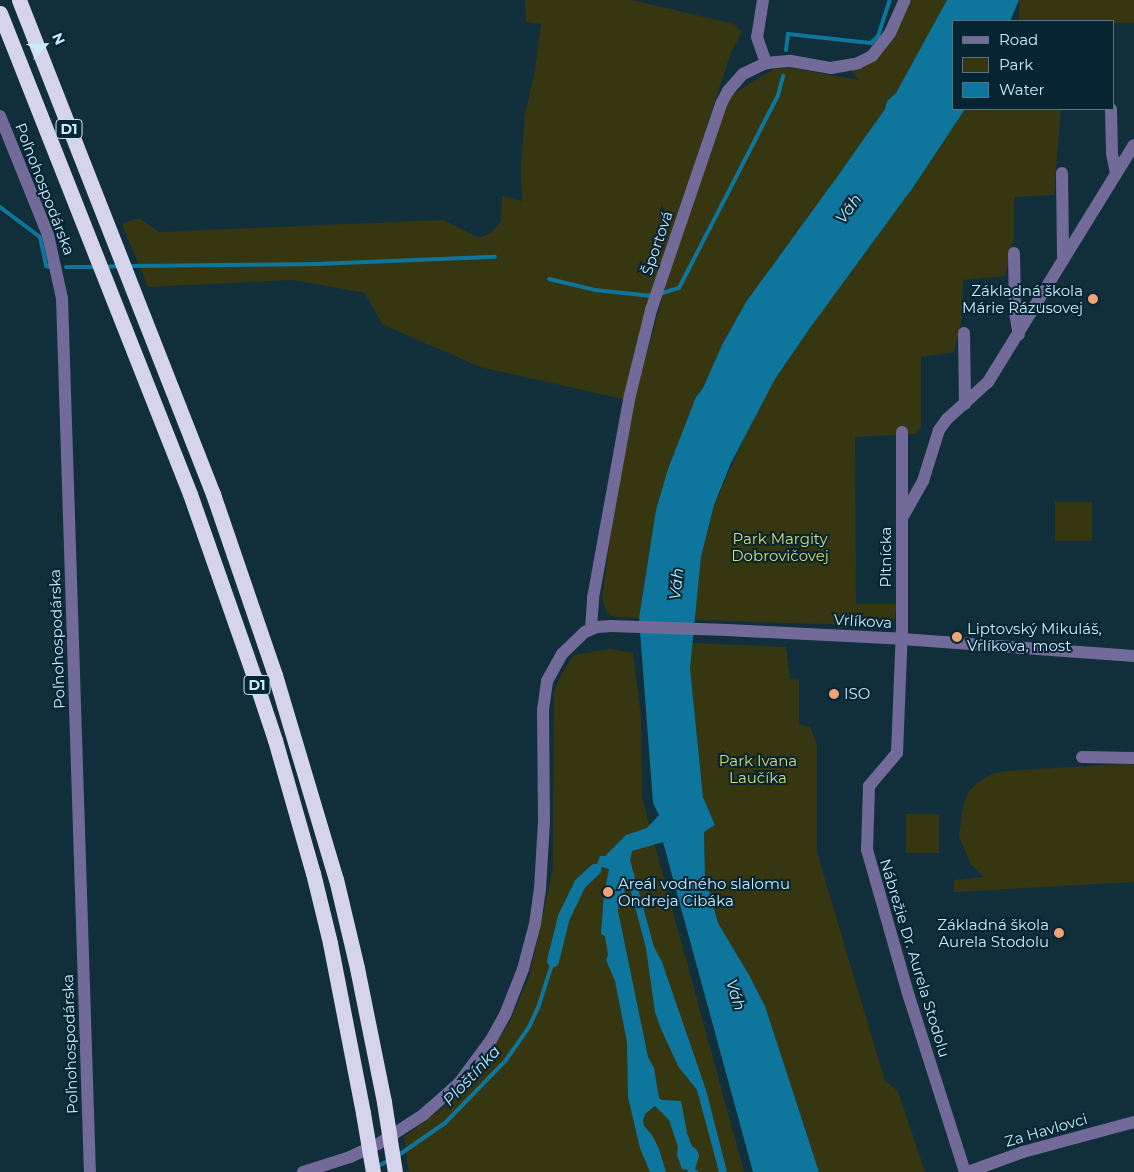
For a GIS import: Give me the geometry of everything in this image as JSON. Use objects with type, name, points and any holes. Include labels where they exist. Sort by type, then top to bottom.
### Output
[{"type":"highway","name":"D1","points":[[19,0],[213,494],[294,733],[336,879],[357,968],[384,1102],[395,1172]]},
{"type":"highway","name":"D1","points":[[0,12],[190,494],[275,740],[313,872],[330,943],[374,1172]]},
{"type":"street","points":[[764,0],[757,37],[766,63]]},
{"type":"street","name":"Športová","points":[[591,629],[593,598],[630,394],[652,310],[721,104],[728,91],[744,74],[766,63],[791,62],[831,68],[858,63],[872,56],[890,33],[905,0]]},
{"type":"street","points":[[1111,110],[1112,154],[1116,174]]},
{"type":"street","name":"Poľnohospodárska","points":[[0,116],[48,235],[62,298],[90,1172]]},
{"type":"street","name":"Pltnícka","points":[[902,639],[902,518],[923,481],[939,430],[947,419],[988,382],[1019,335],[1134,145]]},
{"type":"street","points":[[1062,173],[1063,260]]},
{"type":"street","points":[[1014,253],[1015,313],[1019,335]]},
{"type":"street","points":[[964,333],[965,404]]},
{"type":"street","points":[[902,432],[902,518]]},
{"type":"street","name":"Vrlíkova","points":[[591,629],[603,626],[624,626],[727,630],[902,639],[1134,656]]},
{"type":"street","points":[[304,1172],[350,1157],[378,1144],[423,1115],[459,1083],[491,1040],[505,1015],[523,968],[535,924],[540,888],[544,822],[543,710],[547,681],[556,661],[566,648],[591,629]]},
{"type":"street","name":"Nábrežie Dr. Aurela Stodolu","points":[[902,639],[897,753],[869,786],[867,850],[909,997],[966,1172]]},
{"type":"street","points":[[1082,757],[1134,758]]},
{"type":"street","name":"Za Havlovci","points":[[966,1172],[1023,1152],[1134,1122]]},
{"type":"green space","points":[[525,0],[632,0],[734,24],[742,32],[731,52],[640,331],[623,399],[480,367],[382,324],[365,293],[293,280],[148,287],[122,224],[139,218],[159,232],[443,220],[479,238],[491,233],[501,221],[502,196],[522,201],[521,166],[525,114],[535,70],[541,24],[526,22]]},
{"type":"green space","points":[[901,0],[947,0],[896,93],[887,101],[885,109],[746,302],[722,345],[703,388],[696,397],[656,510],[639,618],[614,617],[607,612],[602,599],[613,516],[634,400],[667,281],[723,111],[733,94],[774,69],[790,68],[859,80],[845,63],[871,51],[885,34]]},
{"type":"green space","points":[[1019,0],[1134,0],[1134,23],[1114,23],[1114,20],[1019,20]]},
{"type":"green space","name":"Park Margity Dobrovičovej","points":[[964,110],[1061,110],[1054,195],[1014,197],[1014,238],[1005,276],[963,280],[962,318],[954,352],[921,357],[921,427],[915,434],[855,437],[856,604],[897,604],[894,621],[887,626],[695,620],[701,557],[714,505],[744,438],[775,379],[914,186]]},
{"type":"green space","points":[[1055,502],[1092,502],[1092,541],[1055,541]]},
{"type":"green space","name":"Park Ivana Laučíka","points":[[692,643],[786,647],[790,679],[799,680],[799,725],[810,727],[817,744],[817,853],[885,1081],[898,1091],[925,1172],[819,1172],[765,1006],[718,923],[705,876],[704,832],[715,824],[703,797],[690,668]]},
{"type":"green space","name":"Areál vodného slalomu Ondreja Cibáka","points":[[610,649],[633,653],[641,716],[642,798],[744,1172],[409,1172],[404,1137],[444,1107],[489,1056],[511,1019],[530,974],[553,869],[554,692],[562,673],[574,655]]},
{"type":"green space","points":[[1134,765],[1134,882],[954,892],[954,880],[984,877],[970,863],[959,836],[963,806],[968,793],[978,782],[992,774],[1005,771]]},
{"type":"green space","points":[[906,814],[939,814],[939,853],[906,853]]},
{"type":"water","name":"Váh","points":[[947,0],[1019,0],[1010,20],[952,20],[952,110],[964,110],[914,186],[775,379],[731,463],[714,505],[701,557],[690,668],[703,797],[715,825],[704,832],[705,876],[718,923],[765,1006],[819,1172],[753,1172],[663,842],[632,851],[630,860],[654,947],[662,962],[706,1090],[727,1172],[719,1172],[697,1090],[678,1066],[655,1012],[646,948],[629,884],[624,880],[619,885],[624,887],[625,897],[619,896],[618,911],[648,1057],[654,1068],[659,1098],[662,1100],[681,1101],[687,1133],[692,1146],[697,1150],[699,1156],[695,1169],[699,1172],[687,1172],[688,1170],[682,1169],[677,1155],[678,1147],[669,1120],[655,1106],[645,1114],[644,1126],[652,1135],[659,1149],[666,1172],[650,1172],[640,1148],[628,1097],[627,1042],[615,981],[606,960],[608,955],[605,936],[601,934],[604,894],[609,869],[602,867],[585,888],[582,877],[589,868],[597,864],[600,856],[605,856],[626,835],[647,828],[659,815],[653,803],[639,618],[656,510],[668,469],[696,397],[703,388],[722,345],[746,302],[885,109],[887,101],[896,93]]},
{"type":"waterway","points":[[786,50],[788,34],[871,43],[878,36],[890,0]]},
{"type":"waterway","points":[[659,294],[679,288],[778,95],[783,76]]},
{"type":"waterway","points":[[0,207],[40,237],[46,266],[50,267]]},
{"type":"waterway","points":[[128,266],[317,264],[495,257]]},
{"type":"waterway","points":[[103,267],[119,266]]},
{"type":"waterway","points":[[66,267],[96,267]]},
{"type":"waterway","points":[[549,279],[595,290],[652,296]]},
{"type":"waterway","points":[[553,961],[564,917],[580,884],[595,870]]},
{"type":"waterway","name":"Ploštínka","points":[[396,1157],[445,1123],[506,1060],[529,1027],[538,1008],[553,961]]},
{"type":"waterway","name":"Ploštínka","points":[[376,1167],[390,1160]]},
{"type":"place","name":"Základná škola Márie Rázusovej","points":[[1093,299]]},
{"type":"place","name":"Liptovský Mikuláš, Vrlíkova, most","points":[[957,637]]},
{"type":"place","name":"ISO","points":[[834,694]]},
{"type":"place","name":"Areál vodného slalomu Ondreja Cibáka","points":[[608,892]]},
{"type":"place","name":"Základná škola Aurela Stodolu","points":[[1059,933]]}]
